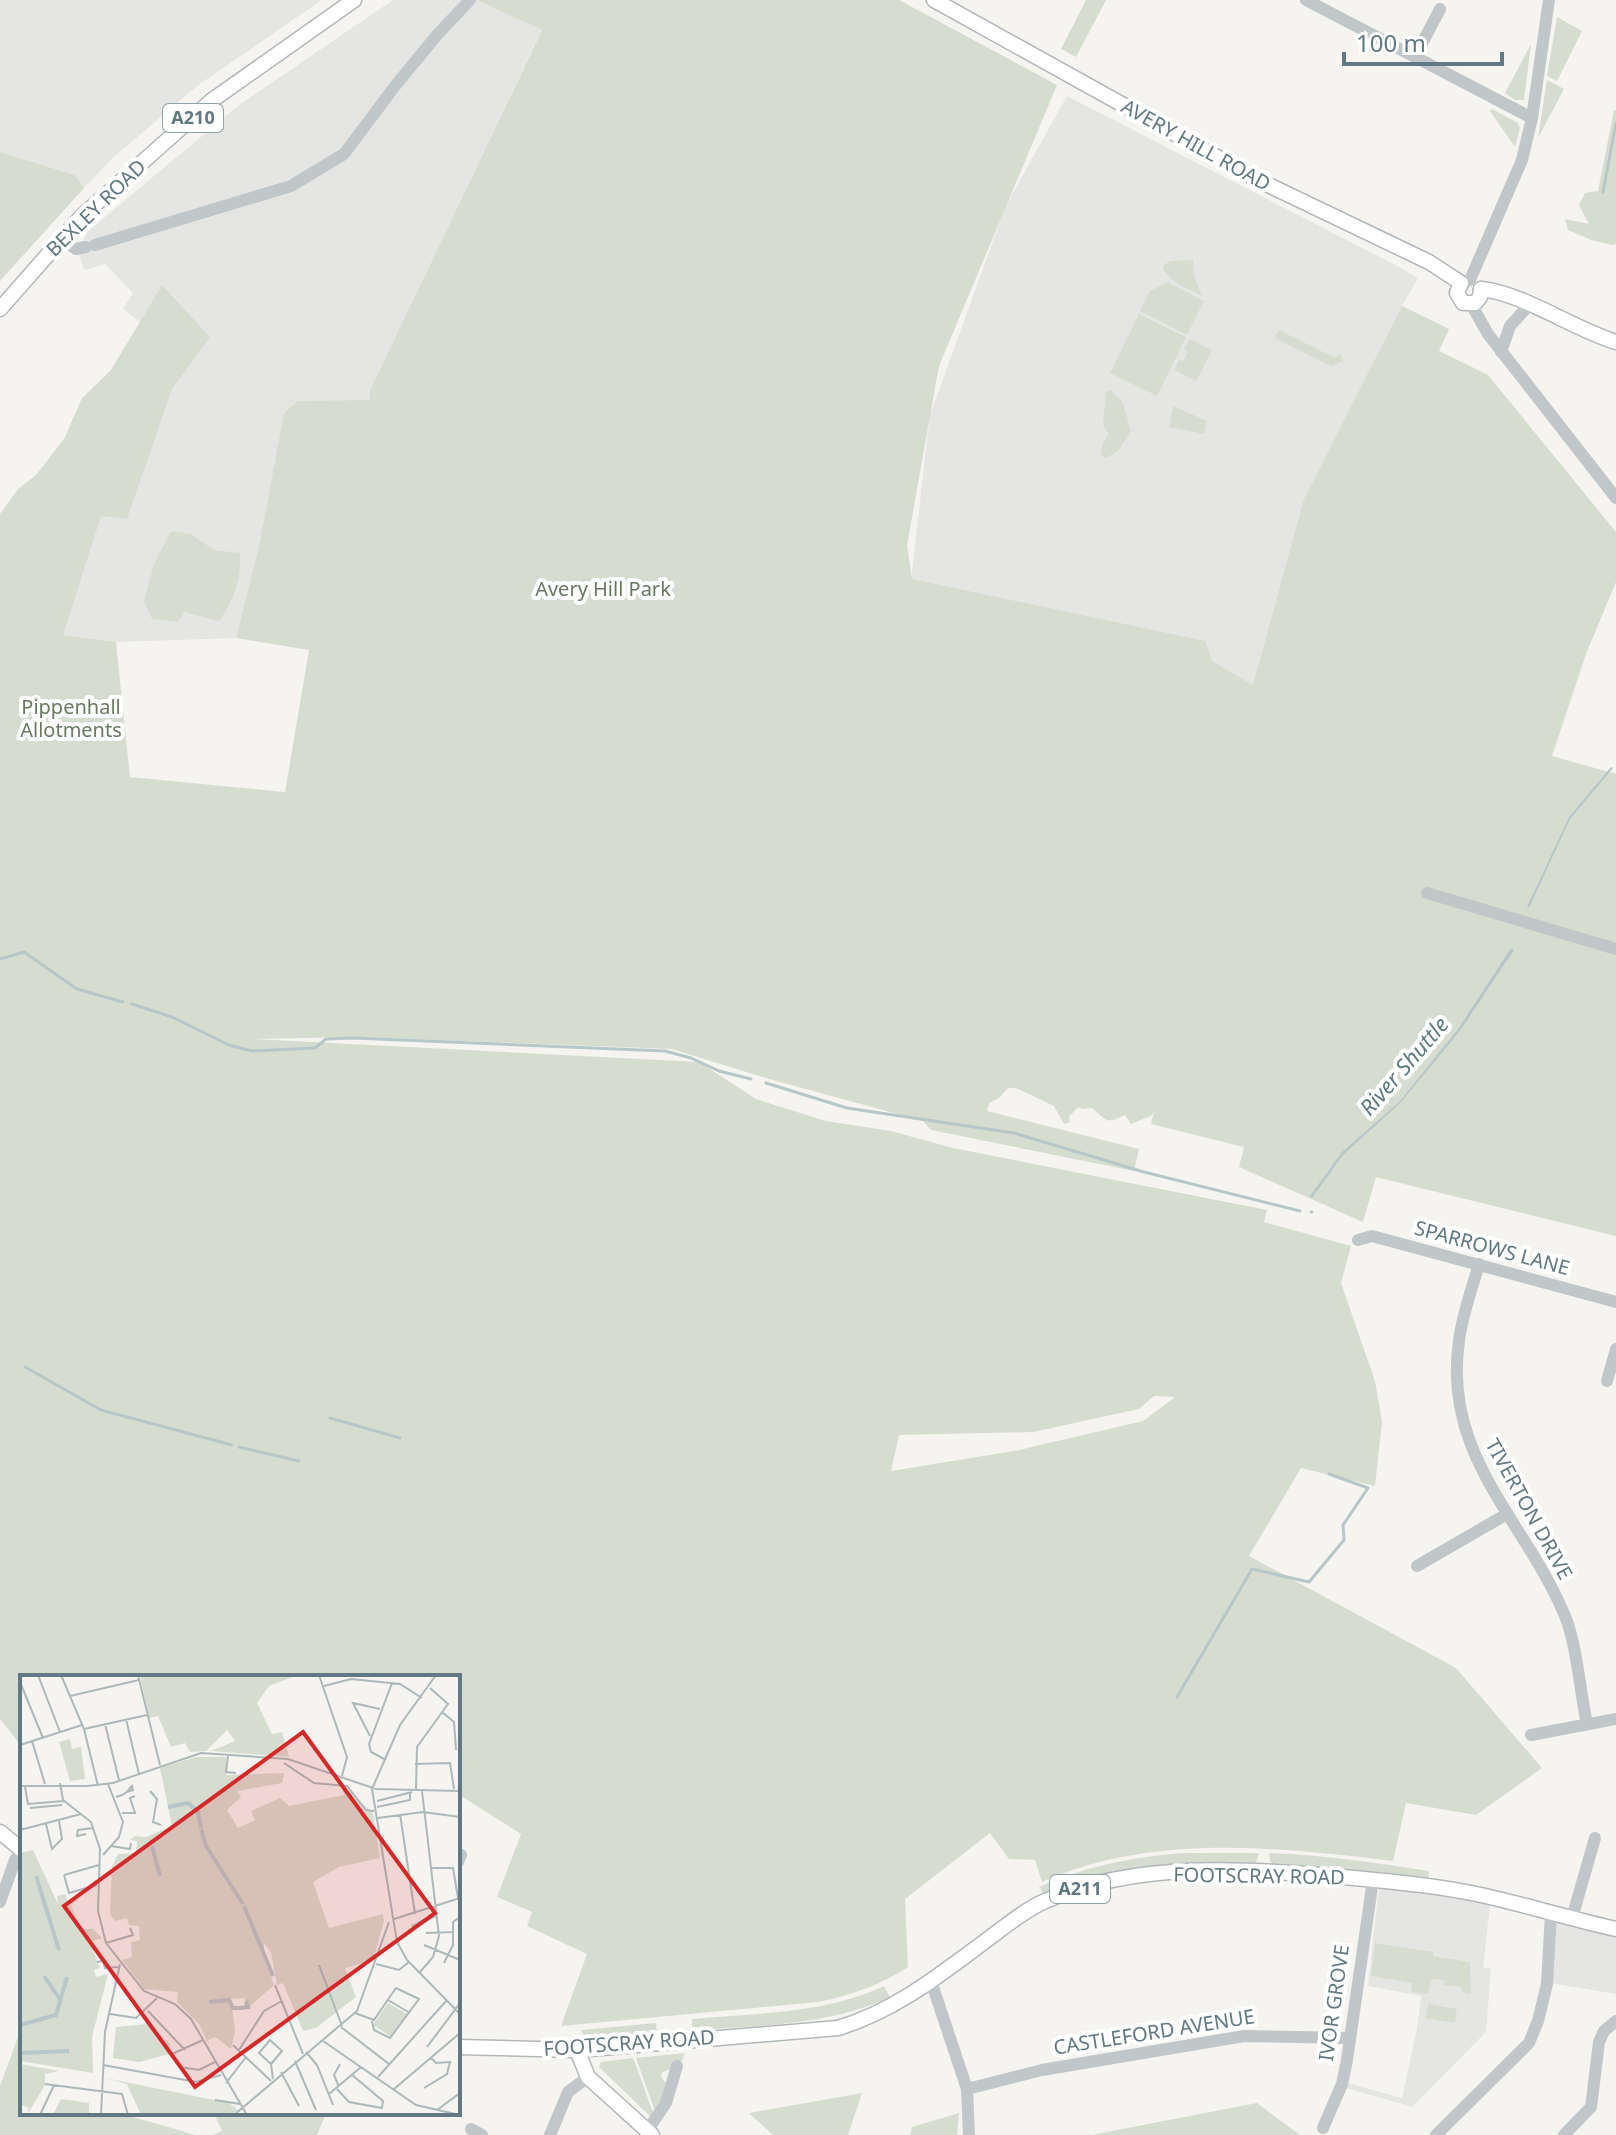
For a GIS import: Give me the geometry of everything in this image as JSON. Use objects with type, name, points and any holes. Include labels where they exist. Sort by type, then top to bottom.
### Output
[{"type":"main road","name":"BEXLEY ROAD","points":[[0,309],[86,212],[211,101],[354,0]]},
{"type":"main road","name":"AVERY HILL ROAD","points":[[934,0],[1260,181],[1471,284],[1496,291],[1616,342]]},
{"type":"main road","points":[[1471,284],[1480,297],[1471,304],[1463,303],[1457,289],[1471,284]]},
{"type":"main road","points":[[0,1832],[20,1848]]},
{"type":"main road","name":"FOOTSCRAY ROAD","points":[[460,2047],[577,2050],[838,2028],[882,2012],[1040,1903],[1120,1879],[1152,1874],[1237,1871],[1373,1880],[1479,1895],[1616,1929]]},
{"type":"main road","points":[[577,2050],[588,2077],[650,2133]]},
{"type":"street","points":[[60,239],[76,249],[91,246],[291,186],[344,154],[411,66],[470,0]]},
{"type":"street","points":[[1306,0],[1323,4],[1415,57],[1532,118]]},
{"type":"street","points":[[1471,284],[1515,180],[1532,118],[1549,0]]},
{"type":"street","points":[[1415,57],[1440,9]]},
{"type":"street","points":[[1471,304],[1478,320],[1501,352],[1616,498]]},
{"type":"street","points":[[1501,352],[1510,326],[1529,305]]},
{"type":"street","points":[[1427,893],[1616,949]]},
{"type":"street","name":"SPARROWS LANE","points":[[1358,1240],[1372,1236],[1616,1302]]},
{"type":"street","name":"TIVERTON DRIVE","points":[[1479,1264],[1459,1340],[1457,1367],[1460,1407],[1468,1439],[1483,1474],[1565,1616],[1587,1724]]},
{"type":"street","points":[[1607,1381],[1616,1349]]},
{"type":"street","points":[[1417,1566],[1507,1514]]},
{"type":"street","points":[[1531,1735],[1616,1719]]},
{"type":"street","points":[[1572,1918],[1595,1838]]},
{"type":"street","points":[[0,1902],[20,1853]]},
{"type":"street","name":"IVOR GROVE","points":[[1323,2128],[1342,2084],[1373,1880]]},
{"type":"street","points":[[1436,2135],[1529,2043],[1547,1984],[1551,1913]]},
{"type":"street","points":[[931,1981],[967,2089],[969,2135]]},
{"type":"street","points":[[1564,2135],[1591,2107],[1599,2042],[1604,2031],[1616,2021]]},
{"type":"street","name":"CASTLEFORD AVENUE","points":[[967,2089],[1042,2070],[1244,2036],[1350,2038]]},
{"type":"street","points":[[650,2133],[666,2103],[677,2066]]},
{"type":"street","points":[[550,2135],[568,2092],[588,2077]]},
{"type":"shaded area","points":[[0,0],[322,0],[197,86],[114,157],[84,188],[75,175],[0,152]]},
{"type":"shaded area","points":[[393,0],[477,0],[542,29],[370,390],[370,401],[298,401],[236,638],[116,642],[63,636],[0,531],[153,332],[123,309],[133,293],[105,264],[86,270],[83,267],[79,255],[88,252],[84,240],[87,232],[239,105]]},
{"type":"shaded area","points":[[1067,96],[1418,278],[1402,306],[1449,329],[1439,351],[1488,375],[1253,686],[911,579],[930,415],[1006,205]]},
{"type":"shaded area","points":[[1611,767],[1570,819],[1527,907],[1569,817]]},
{"type":"shaded area","name":"River Shuttle","points":[[1511,948],[1514,950],[1462,1028],[1400,1103],[1343,1155],[1312,1198],[1310,1196],[1342,1152],[1400,1101],[1458,1029]]},
{"type":"shaded area","points":[[1379,1887],[1490,1905],[1483,1967],[1491,1969],[1486,2032],[1412,2107],[1346,2088],[1348,2083],[1402,2098],[1417,2029],[1421,1996],[1368,1986]]},
{"type":"shaded area","points":[[1551,1913],[1616,1929],[1616,1994],[1549,1983]]},
{"type":"green space","points":[[477,0],[899,0],[1057,85],[939,366],[907,545],[912,579],[1205,641],[1212,661],[1253,685],[1304,499],[1402,306],[1449,329],[1439,351],[1488,375],[1616,532],[1616,582],[1586,654],[1552,756],[1616,774],[1616,1236],[1376,1177],[1363,1222],[1239,1167],[1244,1147],[1151,1124],[1154,1111],[1151,1116],[1131,1124],[1125,1115],[1107,1120],[1092,1108],[1078,1107],[1069,1117],[1070,1122],[1064,1124],[1054,1106],[1016,1088],[1008,1088],[989,1103],[987,1111],[1139,1149],[1134,1171],[931,1130],[923,1121],[672,1049],[358,1037],[252,1039],[699,1062],[756,1099],[826,1121],[891,1131],[953,1148],[1267,1210],[1264,1222],[1351,1246],[1341,1283],[1375,1381],[1382,1422],[1375,1486],[1301,1468],[1249,1556],[1456,1668],[1542,1768],[1476,1815],[1406,1803],[1393,1861],[1304,1851],[1171,1850],[1084,1866],[1042,1882],[1035,1860],[1009,1859],[990,1833],[905,1899],[908,1967],[876,1984],[819,2002],[561,2026],[587,1954],[527,1926],[532,1912],[497,1897],[521,1834],[460,1795],[460,1675],[20,1675],[20,1744],[0,1719],[0,514],[18,489],[36,475],[64,439],[82,398],[111,370],[162,285],[210,337],[172,389],[127,519],[101,516],[63,635],[116,642],[130,777],[285,792],[309,650],[236,638],[259,547],[284,413],[298,401],[370,400],[370,390],[542,30]],"holes":[[[1154,1396],[1175,1397],[1143,1421],[1019,1450],[891,1471],[899,1435],[1033,1432],[1139,1409]]]},
{"type":"green space","points":[[1086,0],[1106,0],[1076,57],[1061,49]]},
{"type":"green space","points":[[1557,17],[1582,31],[1557,81],[1547,76]]},
{"type":"green space","points":[[1531,44],[1524,100],[1515,100],[1505,93]]},
{"type":"green space","points":[[1547,80],[1564,89],[1538,138]]},
{"type":"green space","points":[[1492,109],[1518,123],[1520,128],[1515,147],[1490,111]]},
{"type":"green space","points":[[1614,110],[1616,244],[1613,245],[1568,230],[1565,219],[1589,224],[1579,205],[1585,193],[1598,191]]},
{"type":"green space","points":[[0,152],[75,175],[84,188],[0,281]]},
{"type":"green space","points":[[1193,260],[1194,276],[1202,296],[1176,283],[1163,270],[1163,265],[1171,261]]},
{"type":"green space","points":[[1167,282],[1204,301],[1187,335],[1140,311],[1150,291]]},
{"type":"green space","points":[[1139,314],[1186,337],[1157,396],[1110,373]]},
{"type":"green space","points":[[1279,330],[1335,358],[1340,353],[1343,361],[1331,366],[1275,338]]},
{"type":"green space","points":[[1190,339],[1212,350],[1196,381],[1174,370],[1188,352],[1184,349]]},
{"type":"green space","points":[[1111,390],[1123,403],[1131,431],[1118,451],[1106,458],[1101,455],[1102,445],[1109,434],[1103,425],[1106,392]]},
{"type":"green space","points":[[1173,406],[1207,421],[1204,434],[1169,427]]},
{"type":"green space","points":[[171,531],[191,534],[214,550],[240,553],[236,588],[219,621],[184,612],[178,622],[152,619],[144,601],[154,564]]},
{"type":"green space","points":[[1181,1853],[1259,1853],[1255,1865],[1156,1865],[1110,1872],[1043,1893],[1039,1887],[1108,1864]]},
{"type":"green space","points":[[1269,1853],[1329,1857],[1429,1871],[1428,1879],[1274,1864],[1270,1862]]},
{"type":"green space","points":[[1375,1943],[1433,1952],[1433,1956],[1470,1962],[1471,1994],[1462,1992],[1461,1987],[1443,1985],[1444,1980],[1432,1979],[1428,1994],[1411,1992],[1412,1983],[1371,1976]]},
{"type":"green space","points":[[884,1986],[890,1997],[844,2013],[772,2025],[699,2030],[692,2027],[692,2019],[814,2007]]},
{"type":"green space","points":[[1428,2004],[1457,2009],[1455,2023],[1426,2018]]},
{"type":"green space","points":[[656,2023],[657,2034],[586,2039],[581,2030]]},
{"type":"green space","points":[[20,2031],[20,2115],[126,2115],[196,2135],[0,2135],[0,2086]]},
{"type":"green space","points":[[685,2053],[682,2061],[674,2062],[671,2069],[662,2072],[661,2077],[667,2085],[656,2114],[636,2058]]},
{"type":"green space","points":[[633,2058],[654,2115],[651,2117],[599,2067],[601,2062]]},
{"type":"green space","points":[[862,2093],[848,2135],[773,2135],[749,2113]]},
{"type":"green space","points":[[1257,2103],[1300,2135],[1091,2135]]},
{"type":"green space","points":[[959,2113],[957,2135],[910,2135],[912,2127]]},
{"type":"green space","points":[[215,2115],[325,2115],[317,2135],[213,2135],[222,2131]]},
{"type":"waterway","name":"River Shuttle","points":[[1603,192],[1616,123]]},
{"type":"waterway","points":[[0,959],[24,952],[77,989],[123,1002]]},
{"type":"waterway","points":[[132,1004],[172,1017],[229,1045],[252,1051],[315,1048],[326,1039],[353,1038],[665,1051],[751,1079]]},
{"type":"waterway","points":[[766,1083],[847,1108],[1014,1133],[1144,1172],[1300,1211]]},
{"type":"waterway","name":"River Shuttle","points":[[25,1367],[101,1410],[232,1445]]},
{"type":"waterway","name":"River Shuttle","points":[[330,1418],[400,1438]]},
{"type":"waterway","name":"River Shuttle","points":[[239,1447],[299,1461]]},
{"type":"waterway","name":"River Shuttle","points":[[1177,1697],[1252,1569],[1309,1582],[1344,1540],[1343,1525],[1368,1488],[1329,1474]]},
{"type":"park label","name":"Avery Hill Park","points":[[603,589]]},
{"type":"park label","name":"Pippenhall Allotments","points":[[71,718]]}]
